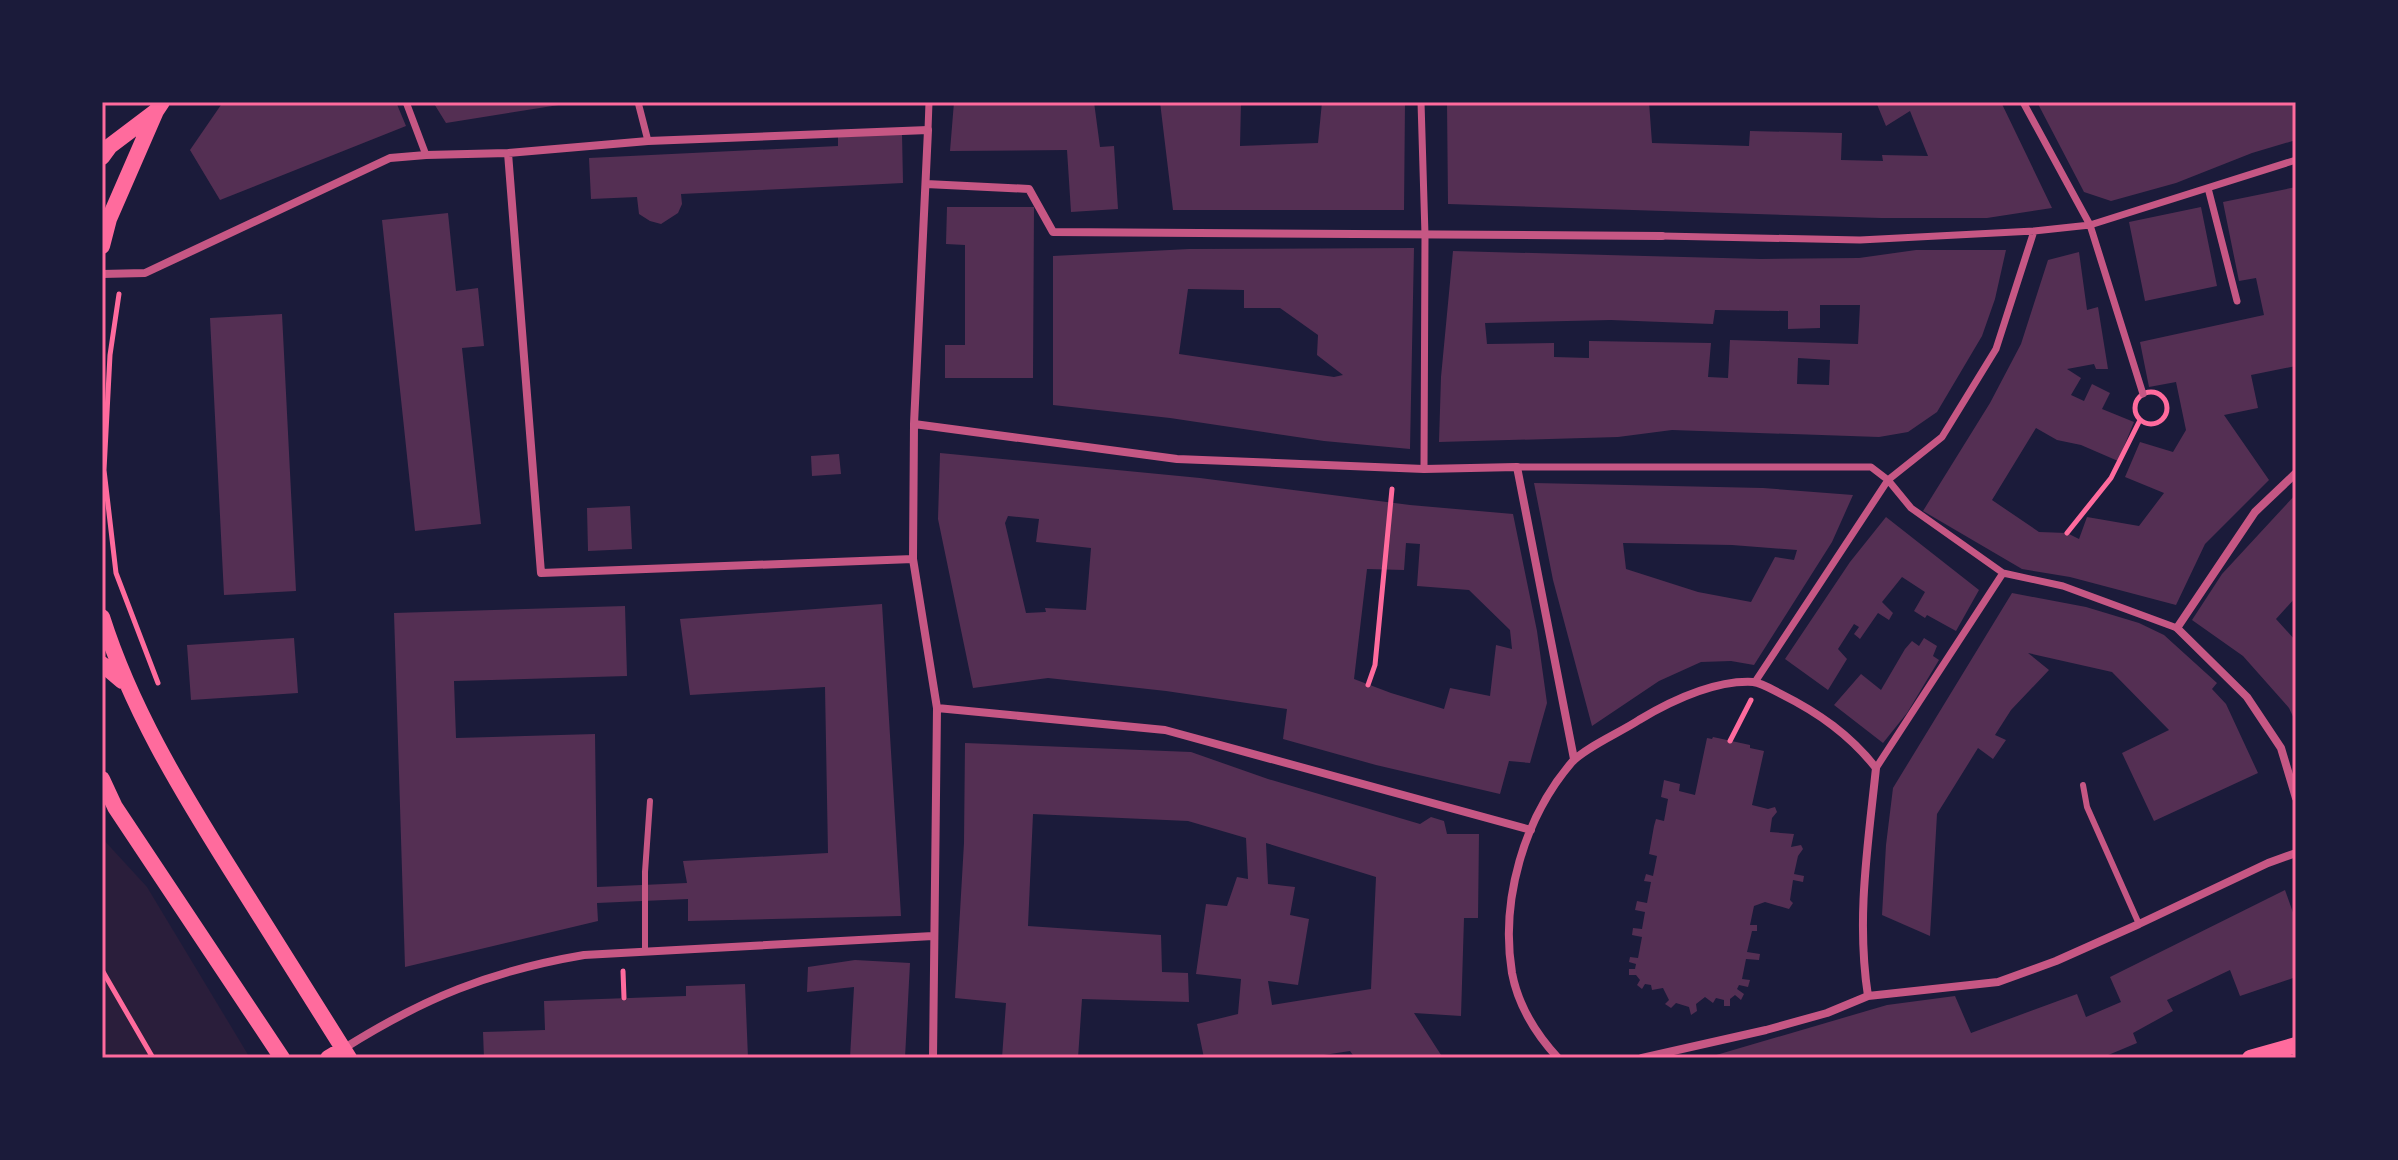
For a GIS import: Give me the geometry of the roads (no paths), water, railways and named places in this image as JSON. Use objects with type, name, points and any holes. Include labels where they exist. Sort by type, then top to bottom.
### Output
[{"type":"main road","points":[[102,157],[110,146],[159,106]]},
{"type":"main road","points":[[102,246],[109,219],[159,106]]},
{"type":"main road","points":[[102,617],[126,685],[176,781],[346,1053],[328,1058]]},
{"type":"main road","points":[[102,664],[126,685]]},
{"type":"main road","points":[[102,779],[109,803],[282,1058]]},
{"type":"main road","points":[[2250,1058],[2296,1045]]},
{"type":"street","points":[[406,102],[426,155]]},
{"type":"street","points":[[638,102],[648,141]]},
{"type":"street","points":[[929,102],[914,424],[913,559],[937,708],[933,1058]]},
{"type":"street","points":[[1421,102],[1425,235],[1424,469]]},
{"type":"street","points":[[2023,102],[2090,225],[2143,394]]},
{"type":"street","points":[[102,274],[145,273],[390,158],[508,153],[648,141],[928,130]]},
{"type":"street","points":[[508,153],[541,573],[913,559]]},
{"type":"street","points":[[926,184],[1029,189],[1053,232],[1860,240],[2090,225],[2296,160]]},
{"type":"street","points":[[2208,188],[2237,301]]},
{"type":"street","points":[[1755,682],[1888,480],[1942,437],[1996,349],[2034,231]]},
{"type":"street","points":[[914,424],[1177,459],[1424,469],[1871,467],[1888,480],[1911,508],[2003,573],[2063,586],[2177,628],[2247,697],[2281,748],[2296,798]]},
{"type":"street","points":[[1517,467],[1574,759]]},
{"type":"street","points":[[2177,628],[2255,512],[2296,473]]},
{"type":"street","points":[[1868,996],[1861,955],[1861,911],[1876,768],[2003,573]]},
{"type":"street","points":[[1558,1058],[1535,1030],[1522,1005],[1512,974],[1511,903],[1517,864],[1531,830],[1549,793],[1574,759],[1663,704],[1725,686],[1755,682],[1833,724],[1858,745],[1876,768]]},
{"type":"street","points":[[937,708],[1165,730],[1531,830]]},
{"type":"street","points":[[1642,1058],[1766,1030],[1827,1013],[1868,996],[1998,982],[2139,924],[2268,863],[2296,853]]},
{"type":"street","points":[[346,1053],[402,1013],[468,983],[500,972],[584,955],[933,936]]},
{"type":"lane","points":[[2083,785],[2087,807],[2139,924]]},
{"type":"lane","points":[[645,952],[645,872],[650,801]]}]
